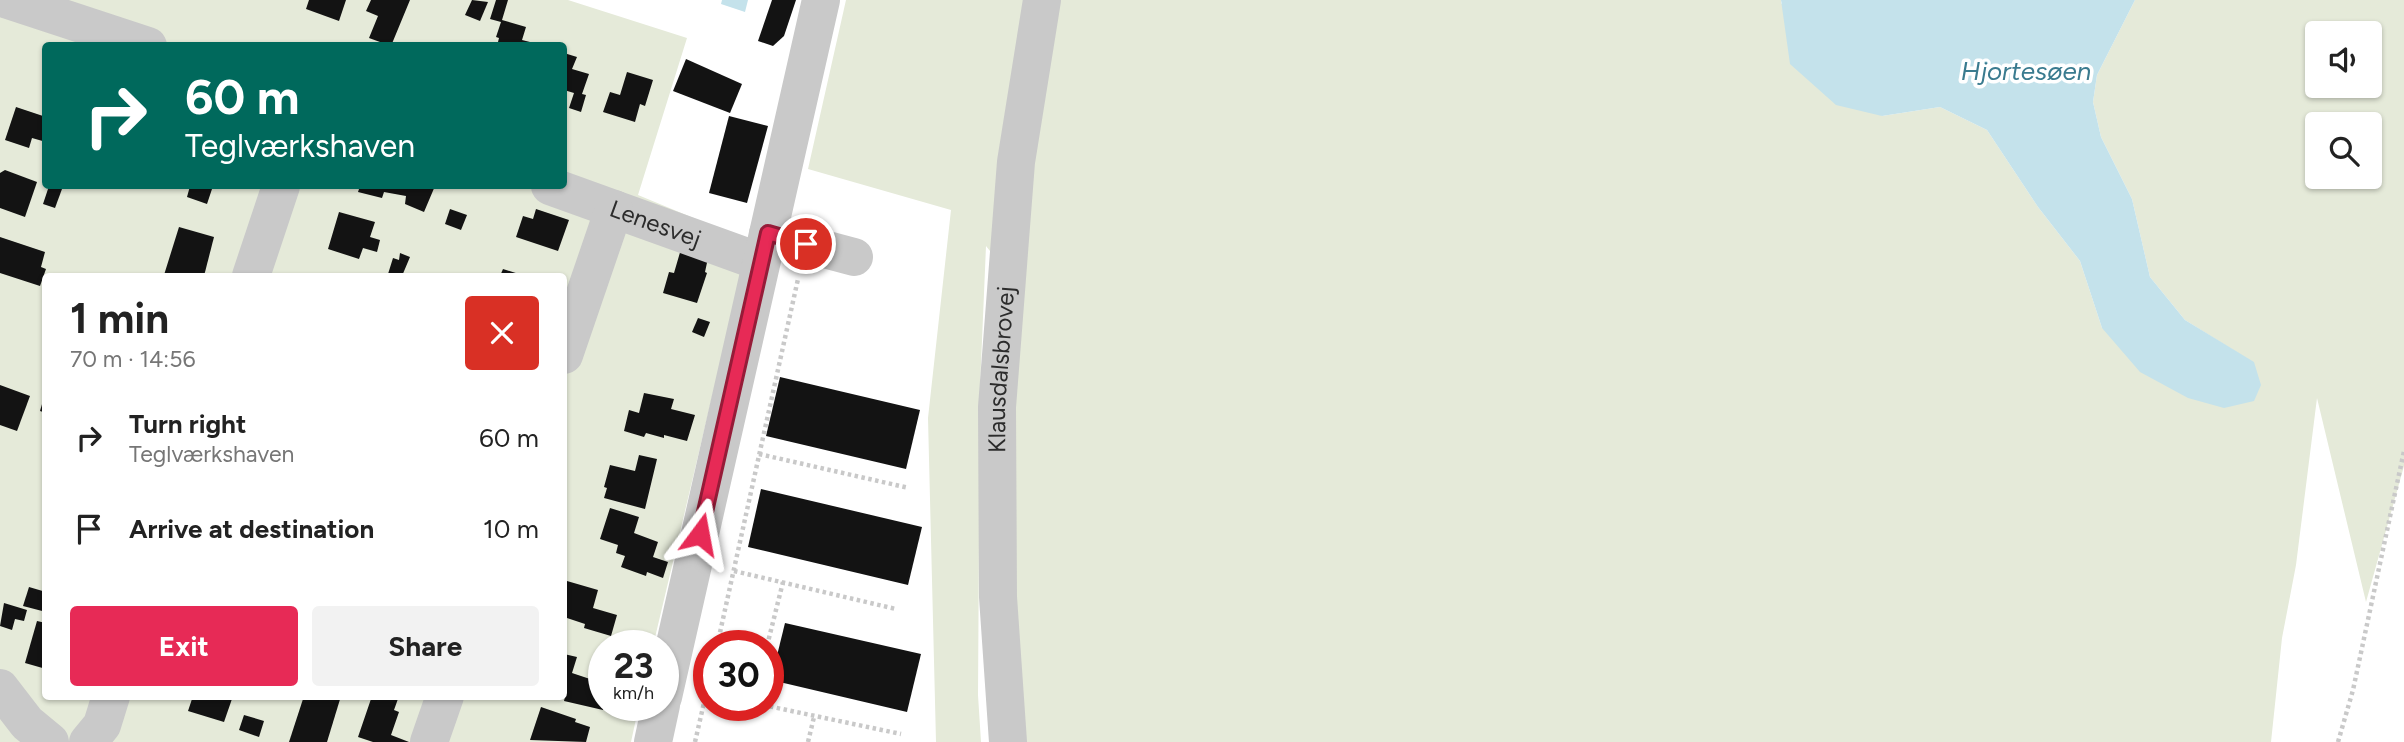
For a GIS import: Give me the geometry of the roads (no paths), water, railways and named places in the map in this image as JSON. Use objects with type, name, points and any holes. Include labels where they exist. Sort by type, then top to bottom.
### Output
[{"type":"street","points":[[8,0],[136,42]]},
{"type":"street","points":[[678,630],[821,0]]},
{"type":"street","name":"Klausdalsbrovej","points":[[1008,742],[998,597],[996,407],[1016,162],[1042,0]]},
{"type":"street","points":[[252,273],[280,189]]},
{"type":"street","name":"Lenesvej","points":[[558,189],[614,209],[764,248],[806,244],[854,257]]},
{"type":"street","points":[[567,346],[614,209]]},
{"type":"street","points":[[0,688],[27,723],[50,742]]},
{"type":"street","points":[[88,742],[102,725],[110,700]]},
{"type":"street","points":[[429,742],[444,700]]},
{"type":"street","points":[[653,742],[658,721]]},
{"type":"water","points":[[722,0],[748,0],[745,12],[721,4]]},
{"type":"water","name":"Hjortesøen","points":[[1781,0],[2135,0],[2097,75],[2093,102],[2101,137],[2132,199],[2150,277],[2185,320],[2254,362],[2261,385],[2254,401],[2224,408],[2188,398],[2140,372],[2102,328],[2080,261],[2038,207],[1987,130],[1940,107],[1882,116],[1836,105],[1790,64]]}]
